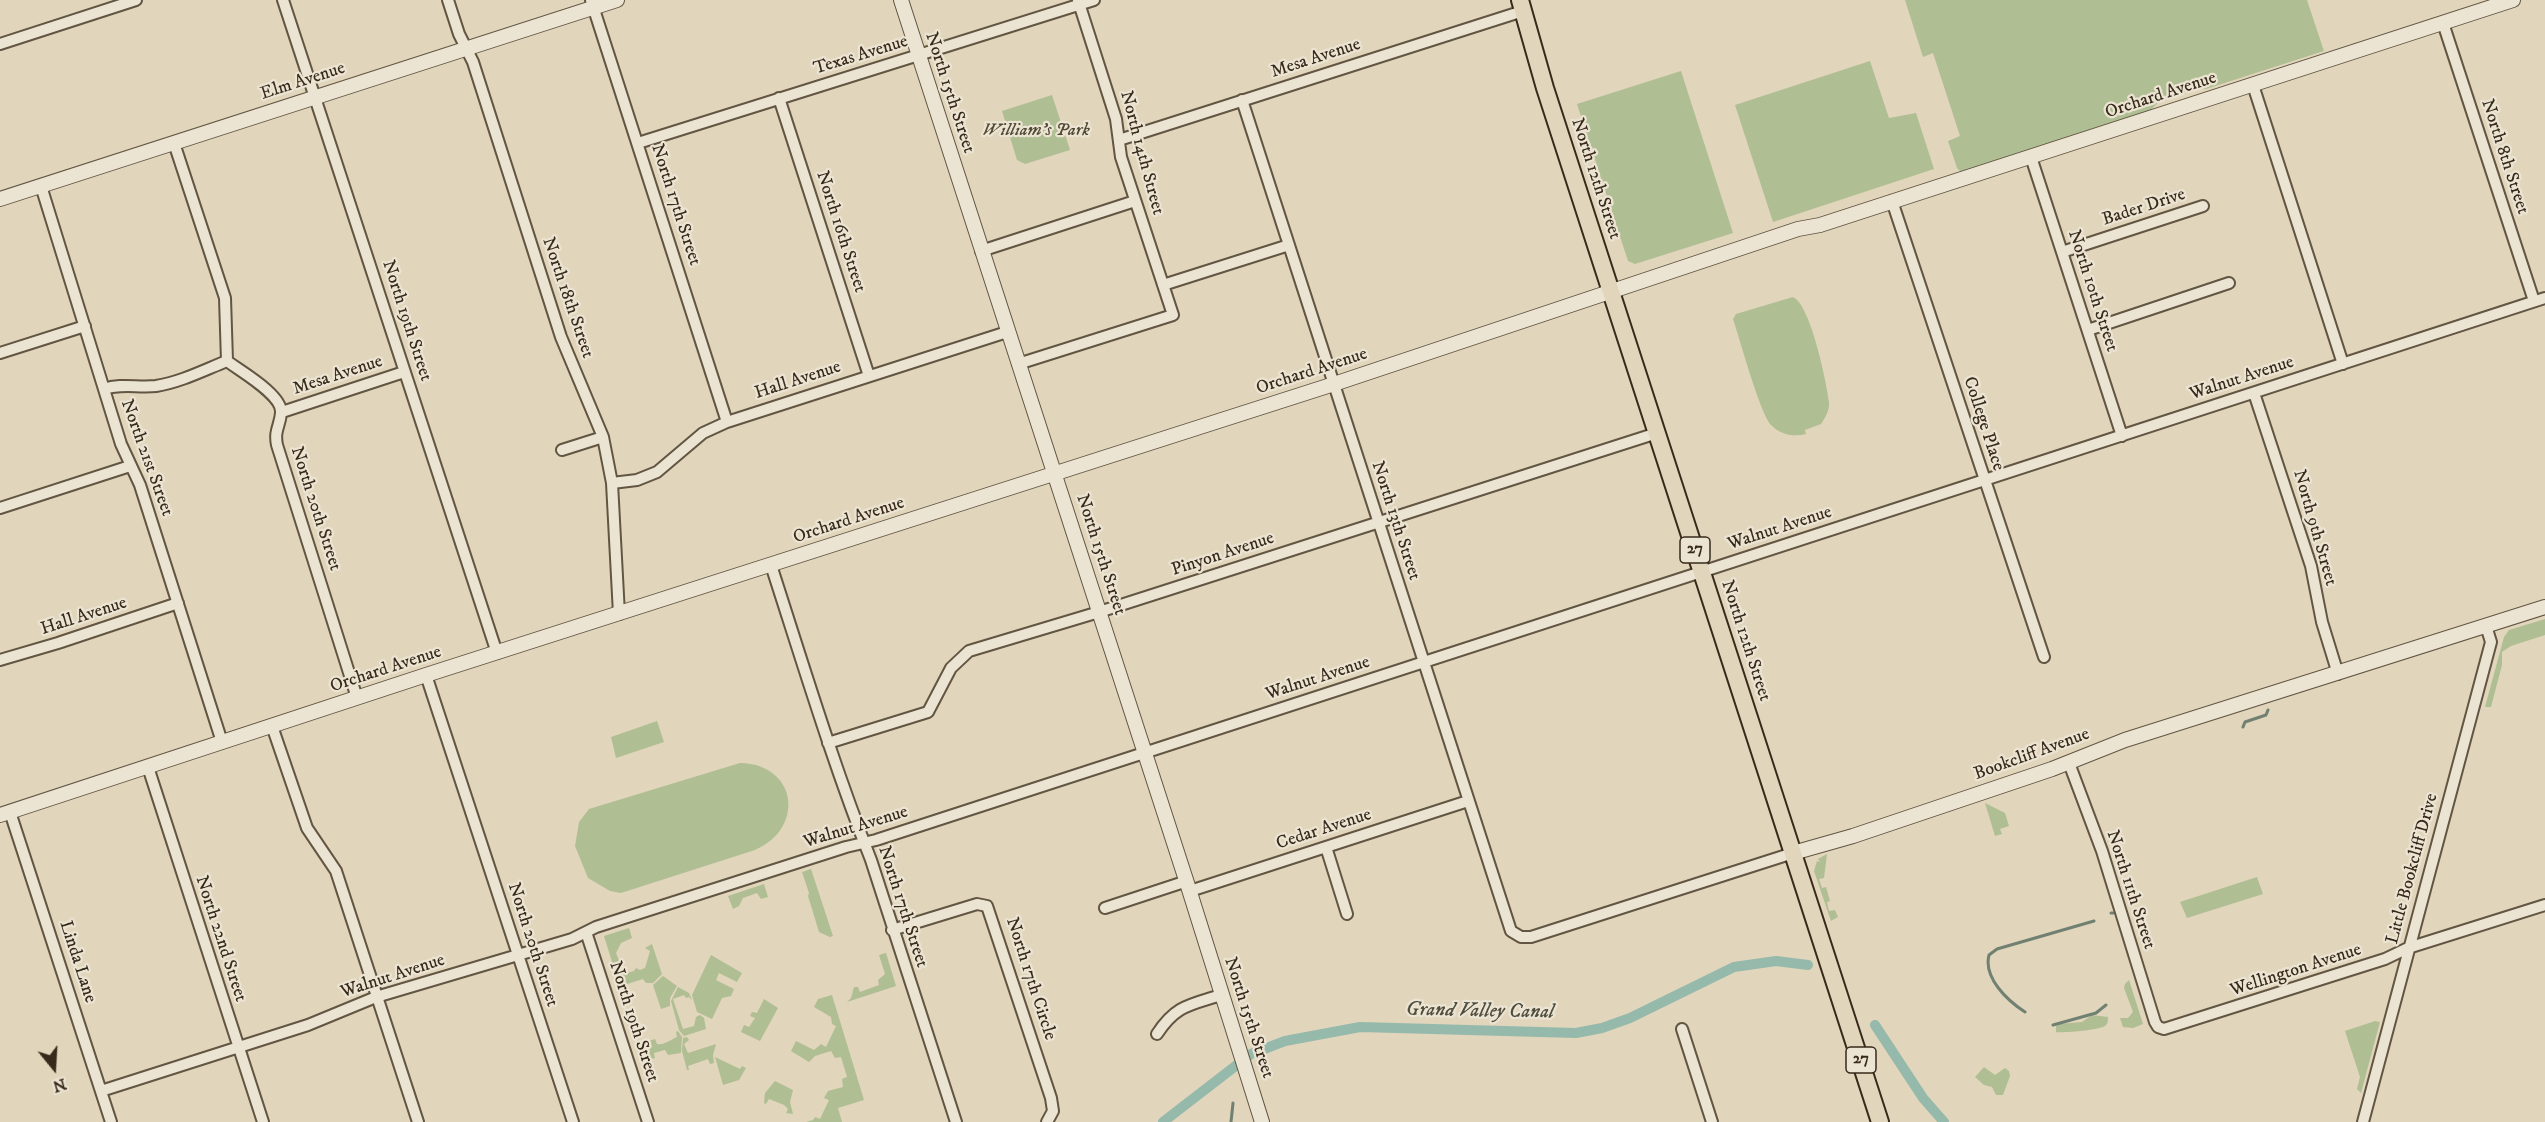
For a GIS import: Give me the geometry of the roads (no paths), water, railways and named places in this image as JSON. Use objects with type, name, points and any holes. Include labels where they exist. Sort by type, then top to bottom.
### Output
[{"type":"main road","name":"North 12th Street","points":[[1521,5],[1545,88],[1880,1122]]},
{"type":"street","name":"North 19th Street","points":[[283,0],[497,653]]},
{"type":"street","name":"North 18th Street","points":[[448,0],[459,34],[467,48],[561,338],[603,437],[612,483],[619,614]]},
{"type":"street","name":"Elm Avenue","points":[[0,199],[467,48],[592,4],[617,0]]},
{"type":"street","name":"North 15th Street","points":[[901,0],[1188,886],[1262,1122]]},
{"type":"street","name":"Texas Avenue","points":[[638,143],[1078,2],[1094,0]]},
{"type":"street","name":"Orchard Avenue","points":[[5,813],[426,675],[1055,475],[1792,231],[1820,225],[2513,0]]},
{"type":"street","points":[[0,44],[131,1]]},
{"type":"street","name":"North 14th Street","points":[[1018,364],[1173,315],[1121,157],[1116,120],[1078,2]]},
{"type":"street","name":"North 17th Street","points":[[592,4],[727,422]]},
{"type":"street","name":"Mesa Avenue","points":[[1119,140],[1521,5]]},
{"type":"street","name":"North 8th Street","points":[[2443,23],[2534,301]]},
{"type":"street","points":[[2253,85],[2343,364]]},
{"type":"street","name":"North 16th Street","points":[[779,98],[869,376]]},
{"type":"street","name":"North 13th Street","points":[[1242,100],[1508,925],[1514,933],[1521,937],[1531,937]]},
{"type":"street","points":[[174,143],[225,298],[227,361]]},
{"type":"street","name":"North 10th Street","points":[[2031,157],[2122,436]]},
{"type":"street","name":"North 21st Street","points":[[41,186],[104,389],[130,466],[140,485],[222,742]]},
{"type":"street","points":[[981,251],[1136,201]]},
{"type":"street","name":"College Place","points":[[1892,201],[2044,657]]},
{"type":"street","name":"Bader Drive","points":[[2062,252],[2203,206]]},
{"type":"street","points":[[1163,285],[1289,245]]},
{"type":"street","points":[[2088,330],[2229,282]]},
{"type":"street","name":"Walnut Avenue","points":[[101,1091],[308,1025],[376,998],[518,956],[719,888],[1145,753],[2545,298]]},
{"type":"street","points":[[0,353],[85,326]]},
{"type":"street","name":"Hall Avenue","points":[[612,483],[650,475],[703,433],[727,422],[1007,332]]},
{"type":"street","points":[[104,389],[118,386],[166,384],[227,361]]},
{"type":"street","points":[[227,361],[261,385],[279,405],[282,412]]},
{"type":"street","name":"Mesa Avenue","points":[[282,412],[404,372]]},
{"type":"street","name":"North 9th Street","points":[[2254,393],[2311,566],[2322,622],[2338,674]]},
{"type":"street","name":"North 20th Street","points":[[282,412],[276,428],[277,445],[357,698]]},
{"type":"street","name":"Pinyon Avenue","points":[[828,742],[928,712],[951,668],[969,651],[1099,612],[1657,433]]},
{"type":"street","points":[[562,450],[603,437]]},
{"type":"street","points":[[0,508],[130,466]]},
{"type":"street","name":"North 17th Street","points":[[771,565],[956,1122]]},
{"type":"street","name":"Hall Avenue","points":[[0,660],[178,603]]},
{"type":"street","name":"Bookcliff Avenue","points":[[1531,937],[1853,836],[2069,763],[2125,740],[2545,607]]},
{"type":"street","name":"Little Bookcliff Drive","points":[[2363,1122],[2491,642],[2486,626]]},
{"type":"street","name":"North 20th Street","points":[[426,675],[573,1122]]},
{"type":"street","points":[[272,726],[304,822],[336,871],[418,1122]]},
{"type":"street","name":"North 11th Street","points":[[2069,763],[2102,851],[2158,1027]]},
{"type":"street","name":"North 22nd Street","points":[[147,767],[263,1122]]},
{"type":"street","name":"Cedar Avenue","points":[[1105,908],[1326,847],[1468,801]]},
{"type":"street","name":"Linda Lane","points":[[5,813],[111,1122]]},
{"type":"street","points":[[1326,847],[1347,914]]},
{"type":"street","name":"North 17th Circle","points":[[892,930],[977,904],[987,906],[1051,1098],[1053,1111],[1047,1122]]},
{"type":"street","name":"Wellington Avenue","points":[[2158,1027],[2171,1028],[2545,905]]},
{"type":"street","name":"North 19th Street","points":[[586,932],[648,1122]]},
{"type":"street","points":[[1157,1034],[1168,1016],[1186,1006],[1221,995]]},
{"type":"street","points":[[1682,1029],[1712,1122]]},
{"type":"waterway","points":[[2243,727],[2245,722],[2266,715],[2268,710]]},
{"type":"waterway","points":[[2025,1012],[2011,1002],[1998,988],[1990,972],[1989,955],[1997,949],[2094,921]]},
{"type":"waterway","name":"Grand Valley Canal","points":[[1163,1122],[1251,1054],[1285,1041],[1360,1027],[1576,1033],[1602,1028],[1630,1018],[1734,967],[1776,961],[1808,965]]},
{"type":"waterway","points":[[2053,1025],[2096,1013],[2106,1005]]},
{"type":"waterway","points":[[1875,1025],[1923,1098],[1944,1122]]},
{"type":"waterway","points":[[1231,1122],[1233,1103]]},
{"type":"park label","name":"William's Park","points":[[1036,131]]}]
